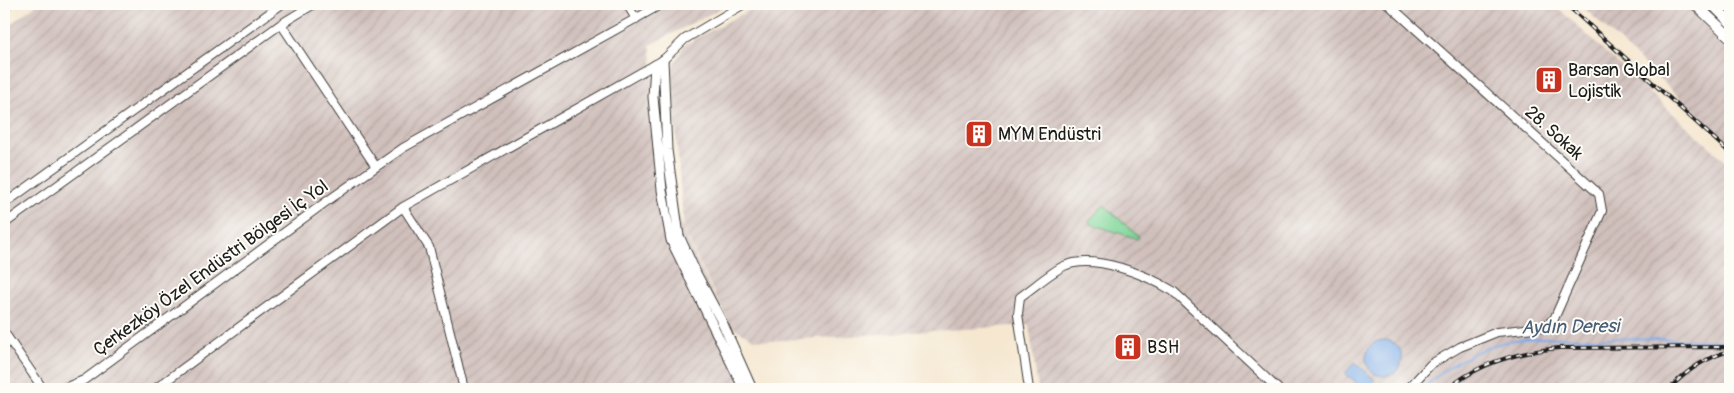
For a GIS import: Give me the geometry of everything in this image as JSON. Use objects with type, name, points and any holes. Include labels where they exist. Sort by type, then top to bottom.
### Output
[{"type":"main road","points":[[1696,4],[1730,37]]},
{"type":"main road","points":[[1712,4],[1730,22]]},
{"type":"street","points":[[4,7],[8,4]]},
{"type":"street","points":[[4,204],[270,7],[282,4]]},
{"type":"street","points":[[4,224],[281,24],[314,4]]},
{"type":"street","points":[[627,4],[636,18]]},
{"type":"street","name":"Çerkezköy Özel Endüstri Bölgesi İç Yol","points":[[62,389],[84,380],[403,148],[662,4]]},
{"type":"street","points":[[155,389],[403,207],[659,63],[685,39],[744,4]]},
{"type":"street","name":"28. Sokak","points":[[1388,4],[1599,194],[1602,211],[1554,319],[1543,327],[1497,332],[1460,347],[1431,364],[1408,389]]},
{"type":"street","points":[[281,24],[376,167]]},
{"type":"street","points":[[659,63],[653,97],[662,190],[671,240],[744,389]]},
{"type":"street","points":[[659,63],[667,150],[679,236],[723,324],[752,389]]},
{"type":"street","points":[[403,207],[428,247],[464,389]]},
{"type":"street","points":[[1029,389],[1018,314],[1020,297],[1064,266],[1077,263],[1097,263],[1126,268],[1159,282],[1173,291],[1278,389]]},
{"type":"street","points":[[4,332],[43,389]]},
{"type":"shaded area","points":[[37,4],[729,4],[650,45],[665,169],[684,233],[758,389],[4,389],[4,26],[11,24]]},
{"type":"shaded area","points":[[760,4],[1554,4],[1730,165],[1730,389],[1038,389],[1029,325],[768,341],[754,339],[730,326],[684,231],[671,70],[684,45]]},
{"type":"shaded area","points":[[1580,4],[1730,4],[1730,143],[1676,94]]},
{"type":"green space","points":[[1104,205],[1139,237],[1138,239],[1091,224],[1089,221]]},
{"type":"water","points":[[1384,340],[1397,345],[1402,358],[1397,371],[1384,376],[1371,371],[1366,358],[1371,345]]},
{"type":"water","points":[[1355,362],[1375,380],[1367,389],[1364,389],[1345,373]]},
{"type":"waterway","name":"Aydın Deresi","points":[[1423,389],[1440,374],[1472,354],[1494,345],[1515,340],[1536,338],[1624,338],[1730,341]]},
{"type":"railway","points":[[1566,4],[1730,153]]},
{"type":"railway","points":[[1448,389],[1486,365],[1529,352],[1559,348],[1730,347]]},
{"type":"railway","points":[[1669,389],[1682,376],[1697,366],[1713,357],[1730,351]]},
{"type":"place","name":"Barsan Global Lojistik","points":[[1549,80]]},
{"type":"place","name":"MYM Endüstri","points":[[979,134]]},
{"type":"place","name":"BSH","points":[[1128,347]]}]
